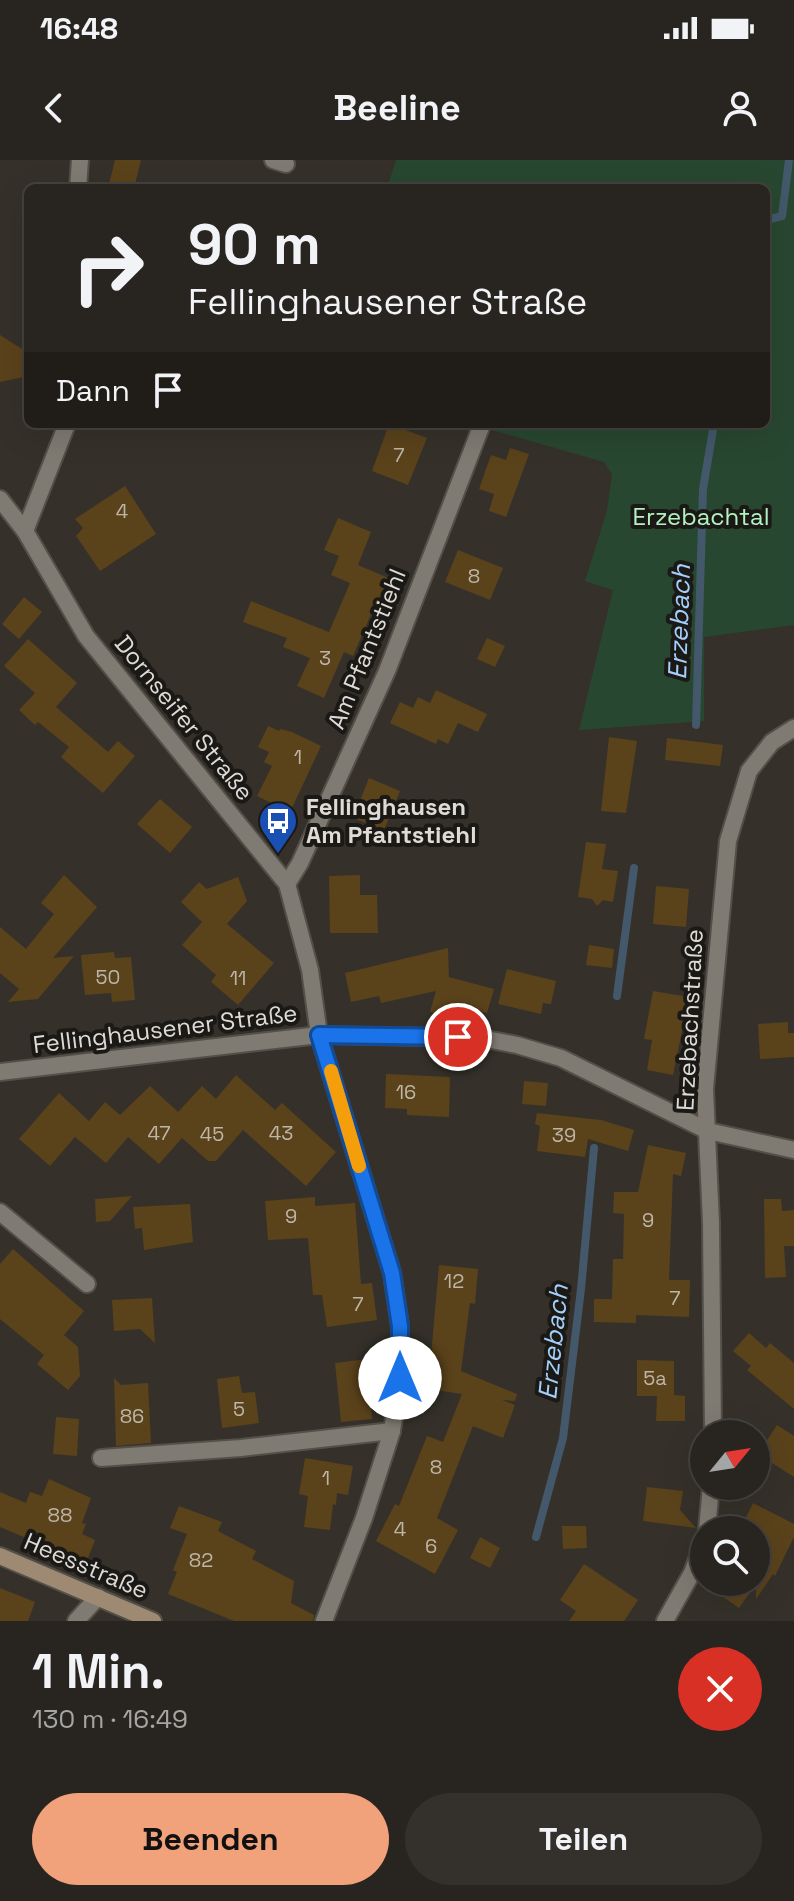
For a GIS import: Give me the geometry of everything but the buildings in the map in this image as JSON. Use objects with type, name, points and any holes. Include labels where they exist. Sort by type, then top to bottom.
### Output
[{"type":"main road","name":"Heesstraße","points":[[0,1556],[153,1621]]},
{"type":"street","points":[[78,184],[80,160]]},
{"type":"street","points":[[25,531],[65,428]]},
{"type":"street","name":"Am Pfantstiehl","points":[[287,884],[300,863],[387,671],[481,428]]},
{"type":"street","name":"Dornseifer Straße","points":[[0,499],[25,531],[86,636],[287,884],[310,970],[319,1035],[392,1273],[400,1326],[400,1378],[392,1431],[364,1518],[324,1621]]},
{"type":"street","name":"Erzebachstraße","points":[[713,1420],[705,1089],[728,841],[749,771],[772,742],[794,728]]},
{"type":"street","name":"Fellinghausener Straße","points":[[0,1072],[319,1035],[481,1038],[561,1058],[708,1131],[794,1150]]},
{"type":"street","points":[[0,1212],[87,1284]]},
{"type":"street","points":[[101,1458],[241,1448],[392,1431]]},
{"type":"street","points":[[665,1621],[690,1577]]},
{"type":"street","points":[[76,1621],[98,1597]]},
{"type":"green space","name":"Erzebachtal","points":[[396,160],[794,160],[794,625],[704,637],[704,721],[579,730],[613,590],[585,581],[607,511],[612,474],[604,462],[485,428],[770,428],[770,184],[388,184]]},
{"type":"waterway","name":"Erzebach","points":[[770,219],[782,216],[789,160]]},
{"type":"waterway","name":"Erzebach","points":[[696,725],[703,489],[713,428]]},
{"type":"waterway","name":"Erzebach","points":[[617,996],[634,868]]},
{"type":"waterway","name":"Erzebach","points":[[536,1537],[563,1438],[594,1148]]},
{"type":"slow traffic","points":[[331,1071],[359,1166]]},
{"type":"place","name":"Fellinghausen Am Pfantstiehl","points":[[278,855]]},
{"type":"route","points":[[400,1378],[400,1326],[392,1273],[319,1035],[458,1037]]}]
